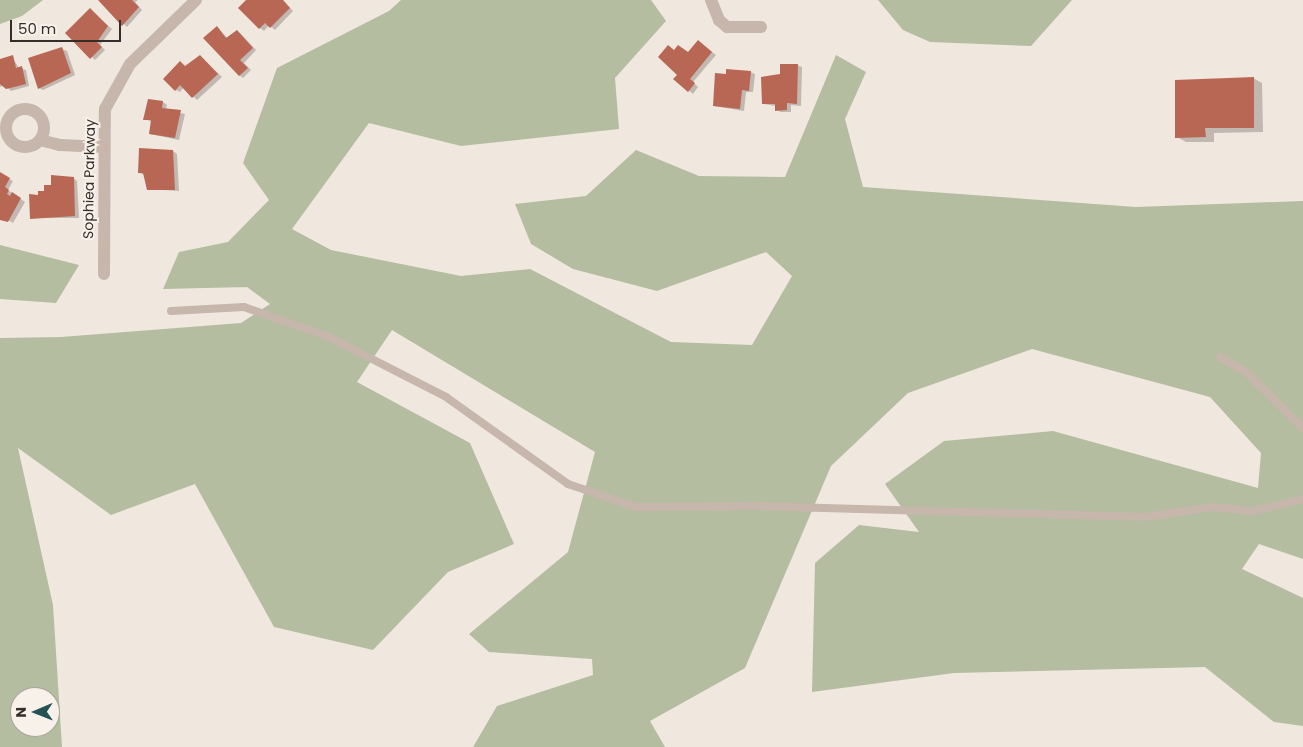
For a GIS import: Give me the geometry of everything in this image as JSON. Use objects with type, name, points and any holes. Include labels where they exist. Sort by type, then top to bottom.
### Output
[{"type":"street","name":"Sophiea Parkway","points":[[104,274],[103,147],[105,109],[130,64],[196,0]]},
{"type":"street","points":[[711,0],[719,20],[727,27],[761,27]]},
{"type":"street","points":[[40,140],[60,145],[103,147]]},
{"type":"lane","points":[[171,312],[244,308],[327,336],[446,397],[568,484],[636,507],[752,506],[1145,517],[1212,507],[1253,511],[1303,499]]},
{"type":"lane","points":[[1220,357],[1246,372],[1303,428]]},
{"type":"green space","points":[[0,0],[43,0],[22,16],[0,24]]},
{"type":"green space","points":[[401,0],[651,0],[666,21],[615,78],[619,129],[461,146],[369,123],[292,229],[331,250],[461,276],[530,269],[671,342],[752,345],[792,276],[766,252],[657,291],[573,269],[531,244],[515,204],[586,196],[636,150],[699,176],[785,177],[836,55],[866,72],[845,119],[863,187],[1136,207],[1303,201],[1303,559],[1259,544],[1242,569],[1303,598],[1303,726],[1274,722],[1205,667],[954,673],[812,692],[815,563],[859,525],[919,532],[885,484],[944,441],[1053,431],[1258,488],[1261,453],[1210,397],[1032,349],[908,393],[831,466],[745,668],[650,721],[665,747],[473,747],[497,706],[593,675],[592,659],[489,652],[469,634],[568,552],[595,452],[392,330],[357,382],[470,443],[514,544],[448,572],[373,650],[274,627],[195,484],[111,515],[18,448],[53,605],[58,687],[10,687],[10,737],[60,737],[60,715],[62,747],[0,747],[0,338],[61,337],[241,323],[270,304],[247,287],[163,289],[179,252],[228,242],[269,200],[243,163],[277,68],[389,11]]},
{"type":"green space","points":[[878,0],[1072,0],[1031,46],[930,42],[903,30]]},
{"type":"green space","points":[[0,245],[79,265],[56,303],[0,299]]},
{"type":"building","points":[[98,0],[132,0],[139,7],[122,26]]},
{"type":"building","points":[[246,0],[283,0],[290,8],[270,28],[265,23],[259,29],[238,8]]},
{"type":"building","points":[[90,8],[108,26],[97,42],[102,47],[90,59],[65,33]]},
{"type":"building","points":[[217,26],[226,38],[237,30],[253,48],[240,60],[248,68],[239,76],[203,38]]},
{"type":"building","points":[[698,40],[712,52],[690,79],[695,83],[688,92],[673,79],[677,75],[658,57],[668,45],[674,50],[678,45],[688,52]]},
{"type":"building","points":[[62,47],[71,73],[38,89],[28,58]]},
{"type":"building","points":[[13,55],[16,68],[22,66],[26,84],[6,89],[0,84],[0,59]]},
{"type":"building","points":[[200,55],[218,74],[192,98],[180,85],[175,91],[163,79],[180,61],[185,66]]},
{"type":"building","points":[[780,64],[798,64],[797,104],[787,103],[787,110],[775,111],[775,104],[762,104],[761,77],[780,74]]},
{"type":"building","points":[[726,69],[751,71],[749,91],[742,90],[740,109],[713,106],[715,73],[726,74]]},
{"type":"building","points":[[1254,77],[1254,128],[1205,128],[1206,137],[1175,138],[1175,80]]},
{"type":"building","points":[[148,99],[163,101],[162,108],[181,110],[175,138],[149,134],[151,120],[143,120]]},
{"type":"building","points":[[139,148],[173,150],[175,190],[147,190],[143,173],[138,173]]},
{"type":"building","points":[[0,172],[10,178],[5,187],[9,190],[7,194],[10,196],[12,192],[21,198],[8,222],[0,220]]},
{"type":"building","points":[[51,175],[74,177],[75,216],[30,219],[29,194],[38,195],[38,191],[44,191],[44,185],[51,185]]}]
